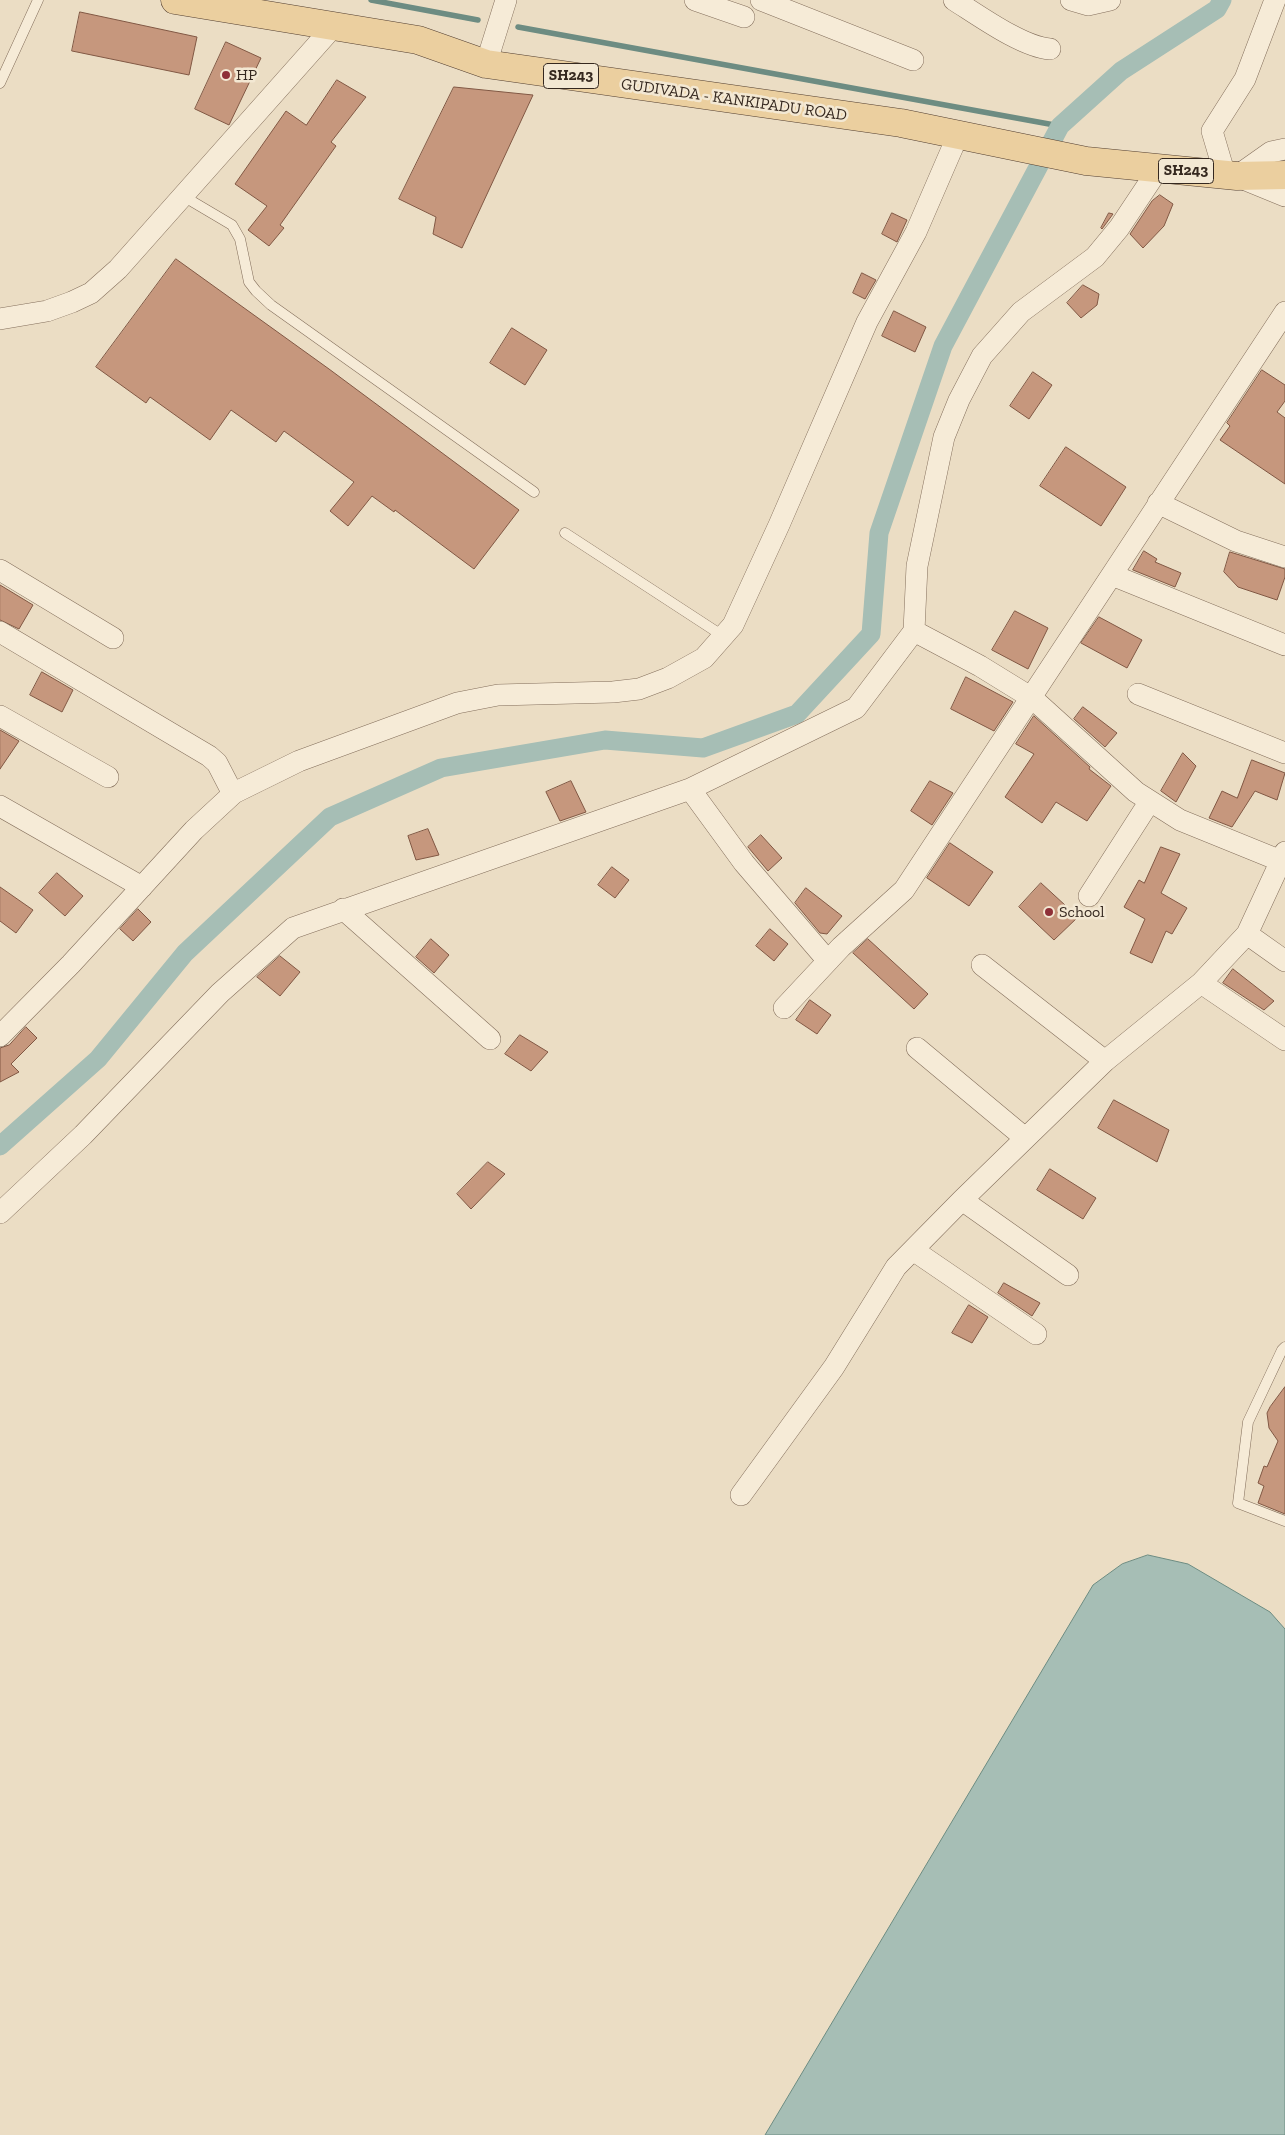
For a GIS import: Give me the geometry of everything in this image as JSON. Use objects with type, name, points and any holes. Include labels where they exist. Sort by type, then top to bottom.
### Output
[{"type":"main road","name":"GUDIVADA - KANKIPADU ROAD","points":[[175,0],[418,40],[486,64],[901,123],[971,137]]},
{"type":"main road","name":"SH243","points":[[971,137],[1086,162],[1231,175],[1285,175]]},
{"type":"street","points":[[486,64],[506,0]]},
{"type":"street","points":[[695,0],[744,17]]},
{"type":"street","points":[[761,0],[913,60]]},
{"type":"street","points":[[954,0],[1000,30],[1042,49],[1050,49]]},
{"type":"street","points":[[1070,0],[1088,5],[1110,0]]},
{"type":"street","points":[[1275,0],[1246,79],[1212,131],[1231,175],[1285,196]]},
{"type":"street","points":[[0,318],[47,311],[91,293],[118,269],[333,27]]},
{"type":"street","points":[[0,1036],[194,830],[233,794],[299,761],[457,703],[498,695],[613,692],[639,689],[668,678],[704,658],[733,625],[867,322],[971,137]]},
{"type":"street","points":[[1231,175],[1271,152],[1285,149]]},
{"type":"street","points":[[0,1213],[83,1135],[220,993],[293,928],[690,789],[856,708],[914,631],[917,566],[944,437],[958,400],[982,356],[1021,312],[1095,257],[1119,228],[1158,168]]},
{"type":"street","points":[[784,1008],[840,947],[904,890],[1285,312]]},
{"type":"street","points":[[1158,503],[1236,541],[1285,557]]},
{"type":"street","points":[[0,570],[113,638]]},
{"type":"street","points":[[1112,575],[1285,646]]},
{"type":"street","points":[[741,1495],[834,1367],[896,1267],[1105,1061],[1202,983],[1247,934],[1283,857],[1180,820],[1136,792],[1032,698],[980,666],[914,631]]},
{"type":"street","points":[[0,632],[209,756],[217,763],[233,794]]},
{"type":"street","points":[[1138,694],[1285,752]]},
{"type":"street","points":[[0,716],[108,777]]},
{"type":"street","points":[[690,789],[744,863],[828,960]]},
{"type":"street","points":[[1089,896],[1150,801]]},
{"type":"street","points":[[0,806],[142,887]]},
{"type":"street","points":[[343,909],[490,1039]]},
{"type":"street","points":[[1247,934],[1285,961]]},
{"type":"street","points":[[982,966],[1105,1061]]},
{"type":"street","points":[[1202,983],[1285,1040]]},
{"type":"street","points":[[917,1048],[1025,1138]]},
{"type":"street","points":[[962,1200],[1068,1276]]},
{"type":"street","points":[[913,1250],[1036,1334]]},
{"type":"lane","points":[[0,83],[38,0]]},
{"type":"lane","points":[[183,196],[232,225],[240,238],[249,282],[271,305],[534,492]]},
{"type":"lane","points":[[565,534],[723,636]]},
{"type":"lane","points":[[1285,1347],[1248,1422],[1238,1503],[1285,1521]]},
{"type":"shaded area","points":[[1148,1555],[1188,1564],[1270,1612],[1285,1629],[1285,2135],[765,2135],[1093,1585],[1122,1564]]},
{"type":"building","points":[[80,12],[197,37],[189,75],[72,51]]},
{"type":"building","points":[[226,42],[261,58],[229,125],[195,109]]},
{"type":"building","points":[[337,80],[366,97],[331,142],[336,146],[280,225],[284,228],[269,246],[248,230],[267,206],[235,184],[286,111],[306,125]]},
{"type":"building","points":[[454,87],[533,95],[462,248],[433,234],[436,217],[399,199]]},
{"type":"building","points":[[1160,195],[1173,204],[1164,226],[1143,248],[1130,234],[1152,201]]},
{"type":"building","points":[[892,213],[907,220],[897,242],[882,234]]},
{"type":"building","points":[[1109,213],[1113,214],[1102,229],[1101,228]]},
{"type":"building","points":[[176,259],[329,369],[519,510],[474,569],[395,510],[394,512],[372,496],[348,526],[330,511],[354,482],[284,431],[276,442],[231,410],[210,440],[150,397],[146,403],[96,367]]},
{"type":"building","points":[[862,273],[876,280],[865,299],[853,293]]},
{"type":"building","points":[[1083,285],[1099,294],[1097,305],[1081,318],[1067,303]]},
{"type":"building","points":[[894,311],[926,327],[915,352],[882,336]]},
{"type":"building","points":[[512,328],[547,350],[525,385],[490,363]]},
{"type":"building","points":[[1262,370],[1285,385],[1285,401],[1277,412],[1285,418],[1285,484],[1220,440],[1230,426],[1227,423]]},
{"type":"building","points":[[1033,372],[1052,385],[1029,419],[1010,406]]},
{"type":"building","points":[[1066,447],[1126,487],[1101,526],[1040,486]]},
{"type":"building","points":[[1144,551],[1157,559],[1155,562],[1181,573],[1175,587],[1133,570]]},
{"type":"building","points":[[1230,552],[1285,569],[1285,577],[1277,600],[1238,587],[1224,572]]},
{"type":"building","points":[[0,585],[33,605],[19,629],[0,620]]},
{"type":"building","points":[[1015,611],[1048,628],[1028,669],[992,650]]},
{"type":"building","points":[[1099,617],[1142,640],[1127,668],[1081,643]]},
{"type":"building","points":[[42,672],[73,690],[62,712],[30,695]]},
{"type":"building","points":[[966,677],[1013,702],[994,731],[951,709]]},
{"type":"building","points":[[1083,707],[1117,733],[1105,747],[1074,719]]},
{"type":"building","points":[[1034,716],[1090,767],[1089,769],[1111,786],[1087,821],[1056,802],[1042,823],[1005,797],[1034,754],[1016,744]]},
{"type":"building","points":[[0,730],[19,741],[0,769]]},
{"type":"building","points":[[1183,753],[1196,766],[1176,802],[1161,791]]},
{"type":"building","points":[[1252,760],[1285,773],[1277,800],[1255,791],[1232,827],[1209,818],[1222,791],[1237,798]]},
{"type":"building","points":[[571,781],[586,812],[560,821],[546,792]]},
{"type":"building","points":[[930,781],[953,793],[932,825],[911,811]]},
{"type":"building","points":[[428,829],[439,855],[416,860],[408,836]]},
{"type":"building","points":[[761,835],[782,858],[768,871],[748,847]]},
{"type":"building","points":[[950,843],[993,872],[969,906],[927,878]]},
{"type":"building","points":[[1161,847],[1180,854],[1161,893],[1187,908],[1172,934],[1166,931],[1152,963],[1130,953],[1145,919],[1124,907],[1139,880],[1144,883]]},
{"type":"building","points":[[612,867],[629,880],[615,898],[598,885]]},
{"type":"building","points":[[57,873],[83,896],[65,916],[39,893]]},
{"type":"building","name":"School","points":[[1041,883],[1078,917],[1054,940],[1019,907]]},
{"type":"building","points":[[0,887],[33,910],[16,933],[0,921]]},
{"type":"building","points":[[806,888],[842,916],[827,934],[820,933],[795,903]]},
{"type":"building","points":[[138,909],[151,922],[133,941],[120,929]]},
{"type":"building","points":[[770,929],[788,944],[774,961],[756,946]]},
{"type":"building","points":[[431,939],[449,955],[434,973],[416,957]]},
{"type":"building","points":[[868,939],[928,994],[914,1009],[853,953]]},
{"type":"building","points":[[280,956],[300,972],[280,996],[257,977]]},
{"type":"building","points":[[1233,969],[1274,1001],[1264,1010],[1223,983]]},
{"type":"building","points":[[810,1000],[831,1015],[817,1034],[796,1020]]},
{"type":"building","points":[[26,1027],[37,1038],[11,1064],[19,1072],[0,1082],[0,1048],[9,1045]]},
{"type":"building","points":[[520,1035],[548,1052],[531,1071],[505,1054]]},
{"type":"building","points":[[1114,1100],[1169,1130],[1157,1162],[1098,1128]]},
{"type":"building","points":[[488,1162],[505,1174],[471,1209],[457,1194]]},
{"type":"building","points":[[1050,1169],[1096,1198],[1083,1219],[1037,1190]]},
{"type":"building","points":[[1004,1283],[1040,1303],[1032,1316],[998,1293]]},
{"type":"building","points":[[969,1305],[988,1317],[972,1343],[952,1333]]},
{"type":"building","points":[[1285,1387],[1285,1514],[1258,1503],[1264,1486],[1258,1483],[1264,1466],[1267,1467],[1278,1441],[1269,1428],[1267,1413]]},
{"type":"waterway","points":[[371,0],[478,20]]},
{"type":"waterway","points":[[0,1146],[98,1059],[185,953],[330,817],[441,768],[605,740],[703,748],[797,714],[871,634],[879,533],[943,346],[1060,126],[1121,71],[1217,9],[1222,0]]},
{"type":"waterway","points":[[518,27],[1060,126]]},
{"type":"place","name":"HP","points":[[226,75]]},
{"type":"place","name":"School","points":[[1049,912]]}]
